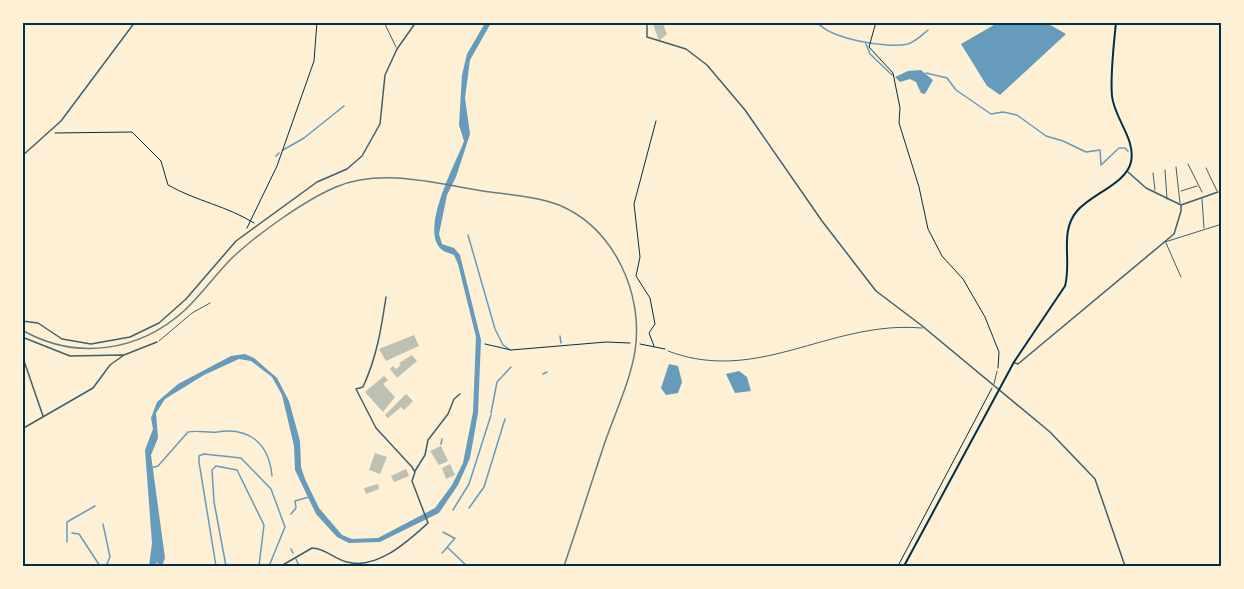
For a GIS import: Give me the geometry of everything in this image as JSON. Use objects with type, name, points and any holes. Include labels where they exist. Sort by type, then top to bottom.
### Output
[{"type":"main road","points":[[904,567],[1014,362],[1065,286],[1068,272],[1067,236],[1070,221],[1089,199],[1127,172],[1131,163],[1131,150],[1112,97],[1116,22]]},
{"type":"street","points":[[22,156],[50,132],[82,96],[135,22]]},
{"type":"street","points":[[22,321],[35,322],[58,338],[80,343],[109,342],[138,334],[157,324],[182,303],[219,258],[245,233],[317,182],[347,169],[362,156],[378,129],[384,79],[397,49],[416,22]]},
{"type":"street","points":[[647,22],[647,37],[686,49],[702,61],[718,78],[751,119],[869,284],[1050,432],[1095,479],[1125,567]]},
{"type":"street","points":[[1127,172],[1138,183],[1180,205],[1218,192]]},
{"type":"street","points":[[1014,362],[1018,364],[1165,242],[1176,230],[1180,205]]},
{"type":"street","points":[[386,297],[382,331],[369,375],[363,387],[356,389],[376,428],[407,458],[415,472]]},
{"type":"street","points":[[22,337],[70,356],[124,355]]},
{"type":"street","points":[[22,429],[93,388],[110,365],[124,355],[157,342]]},
{"type":"street","points":[[22,355],[43,417]]},
{"type":"street","points":[[280,567],[312,548],[320,549],[346,562],[374,561],[386,555],[428,523],[412,481],[425,455],[428,440],[448,414],[454,399],[460,394]]},
{"type":"lane","points":[[384,22],[387,34],[397,49]]},
{"type":"lane","points":[[1188,164],[1202,192]]},
{"type":"lane","points":[[1176,167],[1180,205]]},
{"type":"lane","points":[[1206,168],[1218,192]]},
{"type":"lane","points":[[1165,170],[1167,199]]},
{"type":"lane","points":[[1153,173],[1155,192]]},
{"type":"lane","points":[[1179,191],[1199,186]]},
{"type":"lane","points":[[1202,198],[1204,230]]},
{"type":"lane","points":[[1181,277],[1165,242],[1221,224]]},
{"type":"lane","points":[[157,342],[192,313],[210,303]]},
{"type":"lane","points":[[668,351],[702,360],[746,362],[880,329],[924,327]]},
{"type":"lane","points":[[994,385],[998,371]]},
{"type":"path","points":[[245,233],[266,192],[314,61],[317,22]]},
{"type":"path","points":[[876,22],[869,44],[872,52],[893,73],[899,101],[899,123],[919,188],[928,229],[942,256],[962,278],[985,317],[999,352],[998,371]]},
{"type":"path","points":[[654,346],[649,333],[655,324],[651,303],[636,276],[640,257],[634,204],[656,121]]},
{"type":"path","points":[[50,132],[132,132],[161,161],[168,185],[186,195],[256,224]]},
{"type":"path","points":[[485,344],[511,350],[606,342],[630,343]]},
{"type":"path","points":[[640,344],[668,351]]},
{"type":"path","points":[[898,567],[994,385]]},
{"type":"water","points":[[999,22],[1047,23],[1066,34],[1000,95],[987,86],[961,44]]},
{"type":"water","points":[[485,23],[491,23],[470,60],[465,98],[470,134],[456,177],[447,195],[439,234],[442,244],[454,248],[460,255],[481,340],[478,413],[470,458],[458,485],[439,513],[380,542],[349,543],[337,537],[316,514],[295,470],[294,446],[282,395],[272,377],[251,361],[239,359],[204,375],[165,399],[156,413],[158,438],[151,455],[165,558],[162,566],[159,566],[157,562],[155,566],[149,566],[152,543],[145,450],[153,429],[151,418],[157,402],[178,384],[231,356],[245,354],[254,358],[277,378],[289,401],[300,441],[301,467],[305,479],[319,508],[342,535],[352,539],[378,538],[435,508],[452,485],[463,463],[473,412],[476,337],[458,264],[454,255],[441,249],[435,239],[434,226],[442,195],[464,141],[459,125],[462,75],[467,54]]},
{"type":"water","points":[[921,70],[933,80],[925,94],[921,93],[916,82],[910,79],[900,82],[895,77],[908,71]]},
{"type":"water","points":[[669,364],[678,366],[682,382],[678,393],[666,395],[661,388]]},
{"type":"water","points":[[739,371],[747,377],[751,391],[735,393],[726,374]]},
{"type":"building","points":[[662,22],[667,34],[659,41],[653,24]]},
{"type":"building","points":[[414,335],[419,346],[386,361],[379,349]]},
{"type":"building","points":[[412,355],[417,361],[397,378],[390,369],[393,366],[396,369],[401,365],[399,363]]},
{"type":"building","points":[[384,376],[388,380],[383,384],[395,397],[383,412],[365,392]]},
{"type":"building","points":[[406,394],[413,401],[404,410],[401,407],[388,418],[385,415]]},
{"type":"building","points":[[441,446],[448,461],[439,465],[430,451]]},
{"type":"building","points":[[375,453],[387,457],[380,474],[369,470]]},
{"type":"building","points":[[450,464],[455,475],[446,479],[442,468]]},
{"type":"building","points":[[406,469],[409,476],[394,482],[391,476]]},
{"type":"building","points":[[378,484],[379,489],[366,494],[364,488]]},
{"type":"waterway","points":[[817,22],[824,28],[846,38],[887,45],[908,44],[928,30]]},
{"type":"waterway","points":[[866,44],[870,54],[892,75]]},
{"type":"waterway","points":[[926,73],[947,78],[956,90],[991,114],[1003,112],[1017,115],[1046,136],[1086,152],[1100,150],[1101,165],[1119,148],[1125,148],[1128,151]]},
{"type":"waterway","points":[[283,150],[304,138],[344,106]]},
{"type":"waterway","points":[[276,156],[279,153]]},
{"type":"waterway","points":[[468,235],[495,329],[503,345],[510,350]]},
{"type":"waterway","points":[[560,336],[561,343]]},
{"type":"waterway","points":[[491,413],[497,382],[511,367]]},
{"type":"waterway","points":[[543,374],[547,372]]},
{"type":"waterway","points":[[453,510],[469,484],[491,415]]},
{"type":"waterway","points":[[469,508],[484,487],[505,419]]},
{"type":"waterway","points":[[151,468],[158,466],[188,432],[228,431],[248,435],[262,446],[267,454],[272,476]]},
{"type":"waterway","points":[[441,444],[442,439]]},
{"type":"waterway","points":[[216,566],[199,462],[199,456],[204,454],[241,458],[271,489],[285,527],[269,566]]},
{"type":"waterway","points":[[226,566],[214,502],[212,470],[216,466],[237,470],[264,525],[259,566]]},
{"type":"waterway","points":[[291,514],[296,508],[295,501],[309,497]]},
{"type":"waterway","points":[[67,542],[67,522],[95,506]]},
{"type":"waterway","points":[[103,524],[110,557],[106,566]]},
{"type":"waterway","points":[[443,532],[454,538]]},
{"type":"waterway","points":[[72,533],[79,534],[100,566]]},
{"type":"waterway","points":[[444,551],[455,538]]},
{"type":"waterway","points":[[448,548],[467,566]]},
{"type":"waterway","points":[[291,549],[293,553]]},
{"type":"waterway","points":[[296,559],[299,566]]},
{"type":"railway","points":[[22,330],[43,340],[64,346],[85,348],[127,343],[148,335],[185,310],[232,258],[267,229],[324,193],[354,181],[373,178],[413,179],[534,198],[559,205],[578,216],[610,246],[629,286],[635,307],[637,329],[630,374],[564,566]]}]
